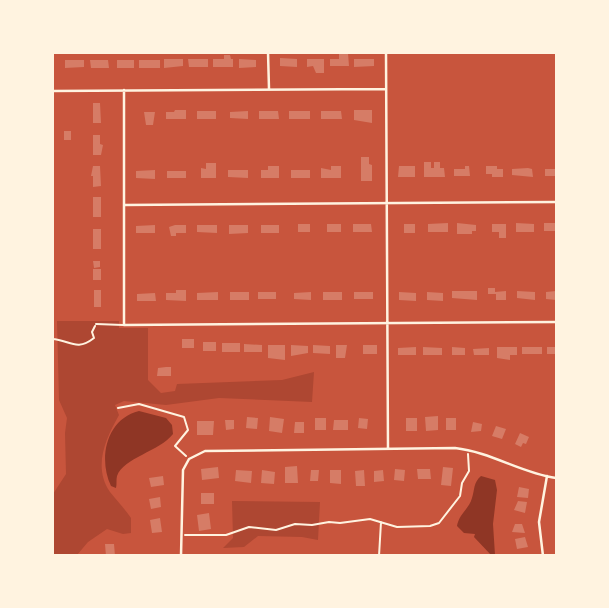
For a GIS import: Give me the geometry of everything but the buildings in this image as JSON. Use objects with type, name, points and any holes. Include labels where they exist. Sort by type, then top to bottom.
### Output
[{"type":"street","points":[[268,52],[269,89]]},
{"type":"street","points":[[386,52],[388,449]]},
{"type":"street","points":[[52,91],[386,89]]},
{"type":"street","points":[[124,90],[124,324],[556,323]]},
{"type":"street","points":[[124,205],[556,202]]},
{"type":"street","points":[[181,555],[182,477],[189,459],[205,451],[468,450],[556,478]]},
{"type":"street","points":[[543,555],[539,522],[547,477]]},
{"type":"lane","points":[[96,324],[124,324]]},
{"type":"path","points":[[52,339],[63,340],[75,346],[86,343],[94,338],[92,332],[96,324]]},
{"type":"path","points":[[118,408],[139,404],[184,417],[188,430],[175,446],[189,459]]},
{"type":"path","points":[[181,535],[226,535],[249,527],[267,530],[295,524],[312,525],[370,519],[397,527],[430,526],[439,523],[460,496],[462,483],[469,471],[468,450]]},
{"type":"path","points":[[379,555],[381,521]]},
{"type":"shaded area","points":[[57,321],[119,321],[119,328],[148,328],[148,380],[161,393],[175,391],[177,384],[282,380],[314,372],[312,402],[219,398],[166,405],[124,401],[115,405],[119,415],[103,453],[102,473],[110,492],[131,518],[131,533],[123,534],[107,529],[88,542],[77,555],[53,556],[53,494],[66,474],[67,418],[59,400]]},
{"type":"shaded area","points":[[139,411],[166,418],[172,425],[173,434],[160,445],[126,464],[117,476],[116,488],[111,486],[105,464],[108,441],[119,422]]},
{"type":"shaded area","points":[[481,476],[495,480],[497,490],[493,524],[495,555],[491,555],[474,537],[475,534],[464,533],[457,526],[471,502],[475,484]]},
{"type":"shaded area","points":[[232,501],[320,502],[318,540],[258,536],[244,547],[223,548],[233,538]]}]
